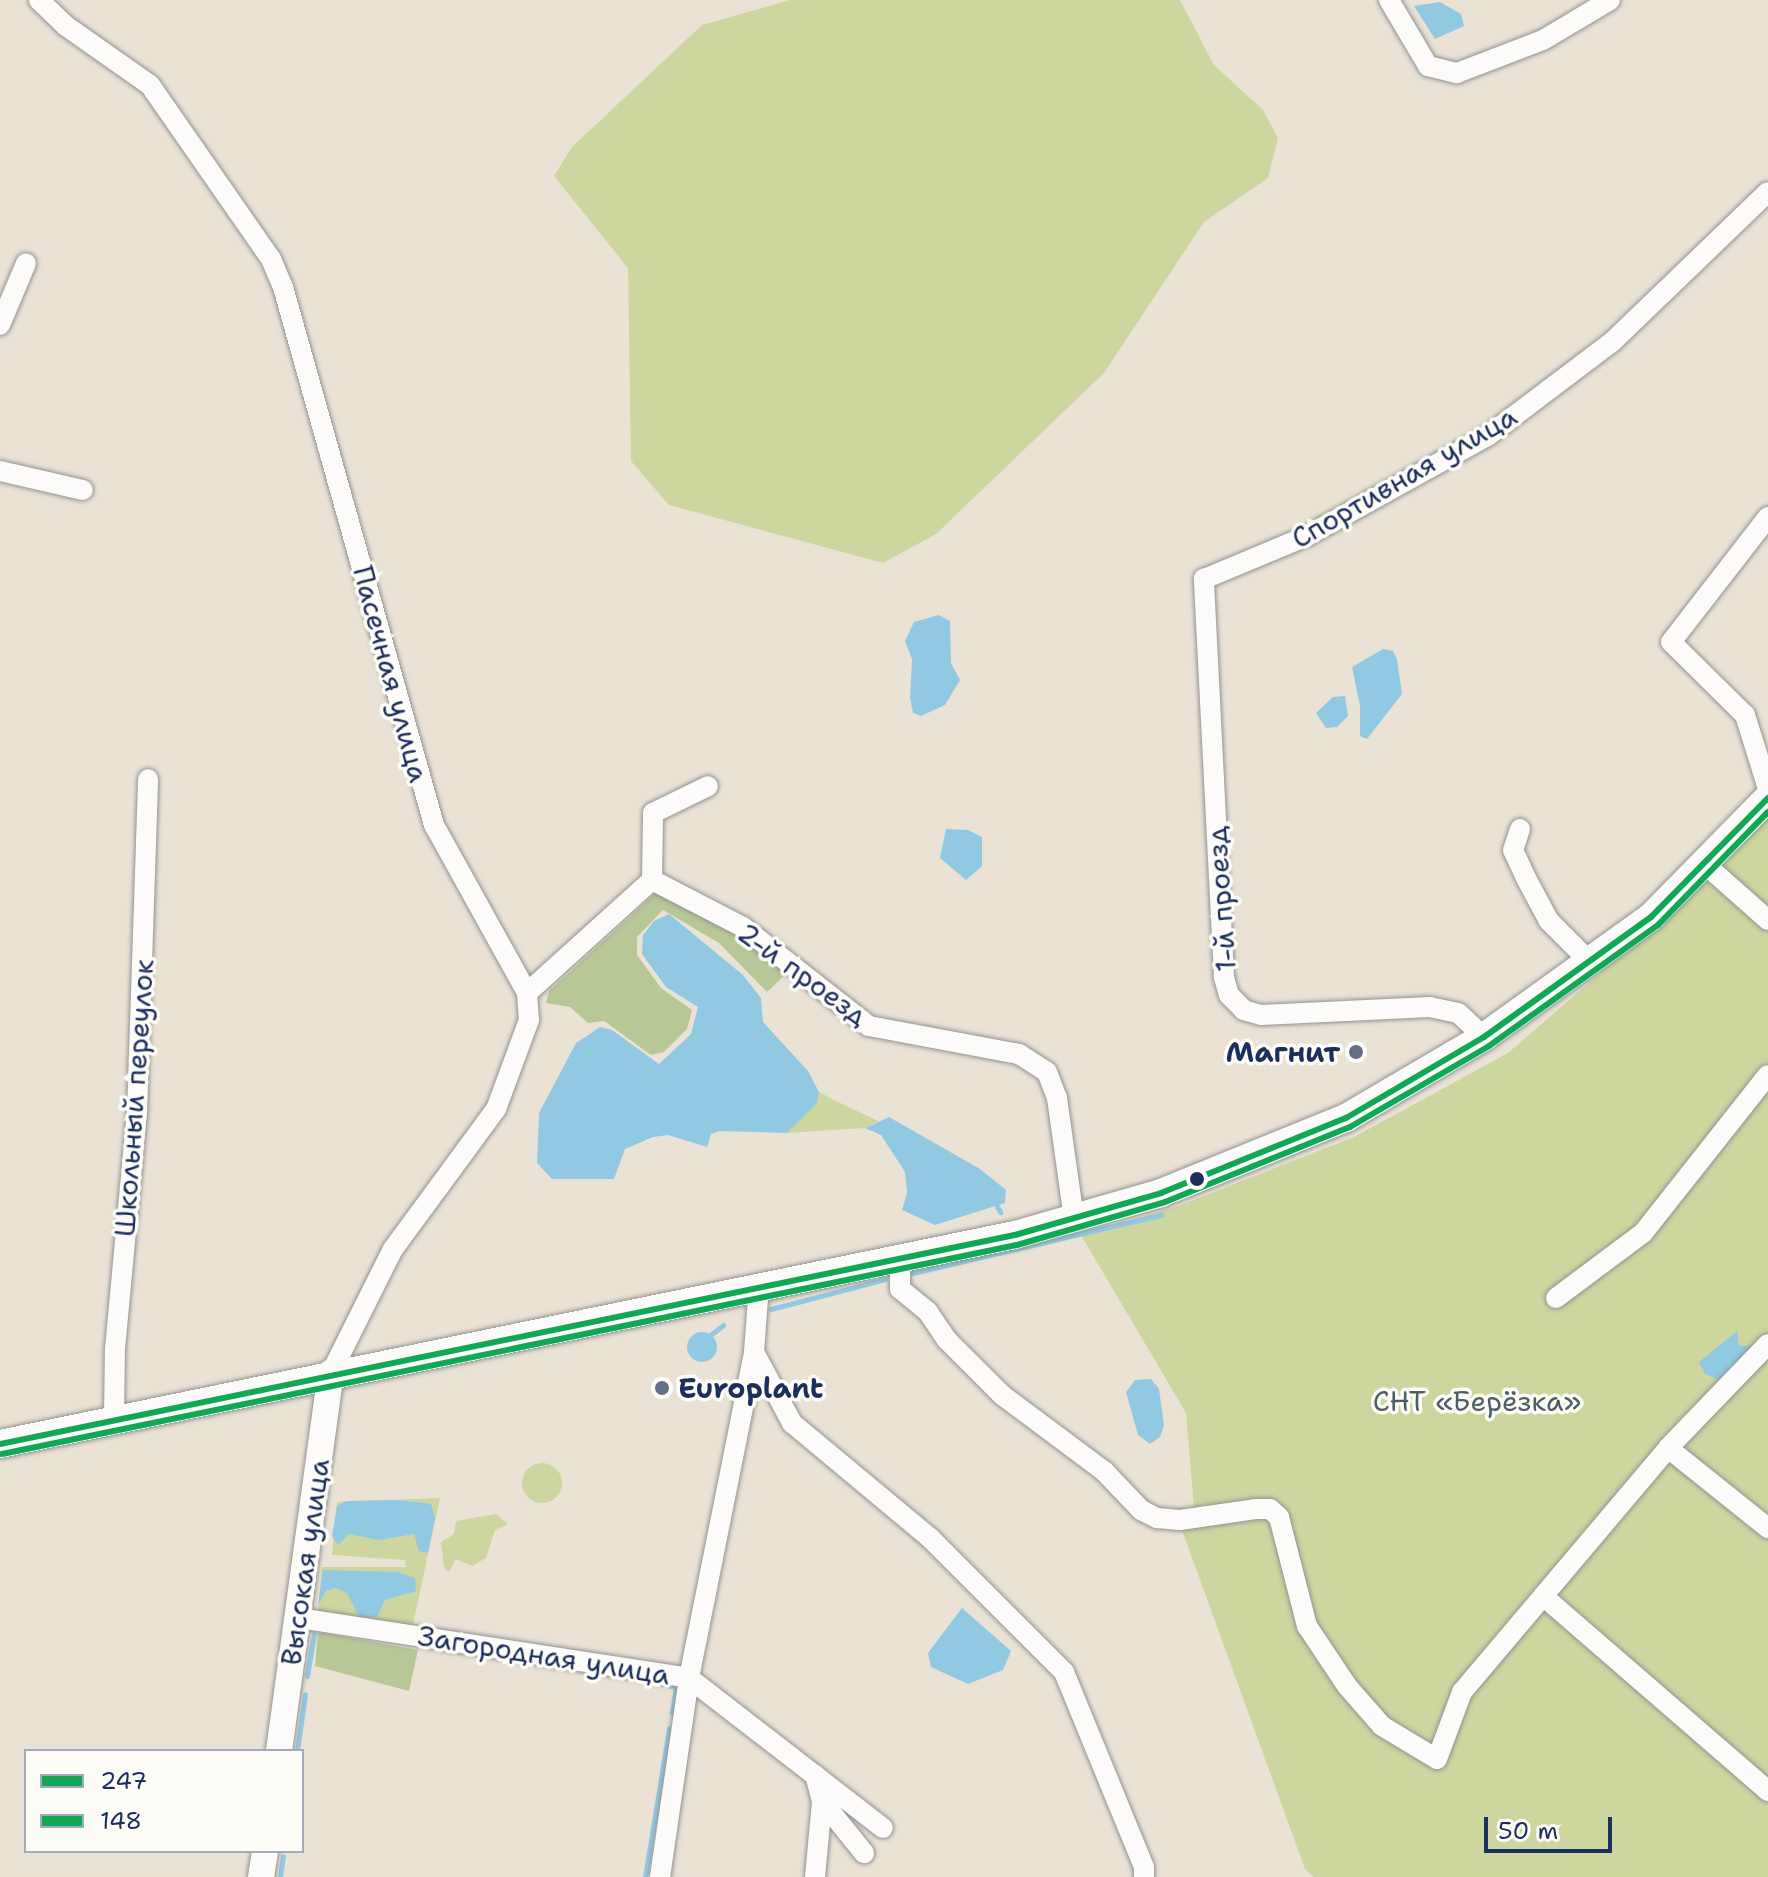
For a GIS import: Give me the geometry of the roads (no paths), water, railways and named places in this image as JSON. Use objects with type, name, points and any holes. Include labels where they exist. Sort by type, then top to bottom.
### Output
[{"type":"main road","points":[[0,1444],[1074,1219],[1198,1179],[1346,1118],[1484,1037],[1591,963],[1707,866],[1768,798]]},
{"type":"street","name":"Пасечная улица","points":[[39,0],[66,26],[150,85],[271,259],[283,287],[434,825],[527,993]]},
{"type":"street","points":[[1389,0],[1428,66],[1457,73],[1543,40],[1610,0]]},
{"type":"street","name":"Спортивная улица","points":[[1204,579],[1307,536],[1489,435],[1612,342],[1768,192]]},
{"type":"street","points":[[0,325],[26,263]]},
{"type":"street","points":[[0,471],[83,490]]},
{"type":"street","points":[[1768,517],[1671,642],[1745,715],[1768,789]]},
{"type":"street","name":"1-й проезд","points":[[1204,579],[1224,977],[1229,995],[1244,1010],[1261,1015],[1430,1007],[1458,1013],[1484,1037]]},
{"type":"street","name":"Школьный переулок","points":[[114,1418],[115,1349],[137,1114],[148,779]]},
{"type":"street","points":[[331,1373],[393,1249],[496,1109],[529,1020],[527,993],[652,880],[653,813],[708,786]]},
{"type":"street","points":[[1520,829],[1513,850],[1527,880],[1549,921],[1591,963]]},
{"type":"street","points":[[1707,866],[1768,920]]},
{"type":"street","name":"2-й проезд","points":[[652,880],[743,927],[869,1026],[1019,1054],[1047,1072],[1057,1098],[1074,1219]]},
{"type":"street","points":[[1556,1298],[1643,1233],[1768,1075]]},
{"type":"street","points":[[900,1256],[900,1289],[928,1312],[947,1340],[1002,1395],[1104,1471],[1141,1510],[1157,1518],[1180,1520],[1255,1509],[1270,1509],[1279,1517],[1307,1626],[1382,1726],[1437,1759],[1462,1692],[1668,1448],[1768,1344]]},
{"type":"street","points":[[660,1877],[689,1678],[754,1352],[759,1286]]},
{"type":"street","points":[[754,1352],[792,1423],[931,1539],[1064,1672],[1144,1867],[1144,1877]]},
{"type":"street","name":"Высокая улица","points":[[279,1749],[331,1373]]},
{"type":"street","points":[[1668,1448],[1768,1528]]},
{"type":"street","points":[[1543,1596],[1768,1791]]},
{"type":"street","name":"Загородная улица","points":[[298,1618],[689,1678],[883,1828]]},
{"type":"street","points":[[815,1775],[822,1801],[815,1877]]},
{"type":"street","points":[[822,1801],[864,1853]]},
{"type":"street","points":[[261,1877],[265,1853]]},
{"type":"water","points":[[1440,2],[1461,14],[1464,26],[1435,39],[1414,6]]},
{"type":"water","points":[[939,615],[950,621],[951,663],[960,680],[945,705],[921,716],[913,713],[910,698],[912,659],[905,641],[914,622]]},
{"type":"water","points":[[1383,649],[1393,651],[1397,659],[1402,694],[1367,739],[1360,736],[1360,706],[1352,667]]},
{"type":"water","points":[[1345,696],[1348,716],[1337,727],[1326,728],[1316,713],[1333,697]]},
{"type":"water","points":[[946,829],[968,830],[982,837],[982,866],[966,880],[940,858]]},
{"type":"water","points":[[669,914],[743,975],[761,998],[763,1022],[808,1071],[819,1092],[817,1103],[787,1133],[720,1131],[711,1134],[707,1147],[668,1135],[653,1137],[625,1149],[614,1179],[552,1179],[537,1163],[539,1113],[576,1043],[600,1027],[612,1030],[659,1064],[691,1034],[698,1007],[666,987],[642,954],[643,935],[654,921]]},
{"type":"water","points":[[889,1117],[980,1169],[1006,1190],[1005,1203],[935,1225],[902,1210],[907,1193],[905,1172],[881,1135],[865,1128]]},
{"type":"water","points":[[1737,1331],[1739,1346],[1758,1346],[1722,1381],[1705,1374],[1699,1362]]},
{"type":"water","points":[[702,1332],[713,1336],[717,1347],[713,1358],[702,1362],[691,1358],[687,1347],[691,1336]]},
{"type":"water","points":[[1151,1379],[1159,1389],[1164,1425],[1160,1437],[1150,1444],[1138,1435],[1126,1392],[1135,1380]]},
{"type":"water","points":[[398,1500],[431,1504],[435,1518],[428,1553],[419,1551],[414,1534],[379,1540],[349,1534],[338,1545],[332,1536],[337,1506],[346,1501]]},
{"type":"water","points":[[323,1570],[398,1572],[415,1578],[416,1591],[385,1600],[377,1617],[359,1617],[347,1593],[335,1588],[326,1591],[318,1605]]},
{"type":"water","points":[[962,1608],[1011,1651],[1003,1670],[968,1684],[931,1667],[928,1653]]},
{"type":"waterway","points":[[997,1206],[1000,1212]]},
{"type":"waterway","points":[[913,1273],[1161,1215]]},
{"type":"waterway","points":[[771,1309],[885,1279]]},
{"type":"waterway","points":[[709,1336],[723,1325]]},
{"type":"waterway","points":[[307,1676],[314,1634]]},
{"type":"waterway","points":[[661,1684],[676,1687],[672,1713]]},
{"type":"waterway","points":[[297,1749],[305,1695]]},
{"type":"waterway","points":[[645,1877],[669,1728]]},
{"type":"waterway","points":[[280,1877],[283,1856]]},
{"type":"place","name":"Магнит","points":[[1356,1052]]},
{"type":"place","name":"Europlant","points":[[662,1388]]},
{"type":"park label","name":"СНТ «Берёзка»","points":[[1477,1401]]}]
